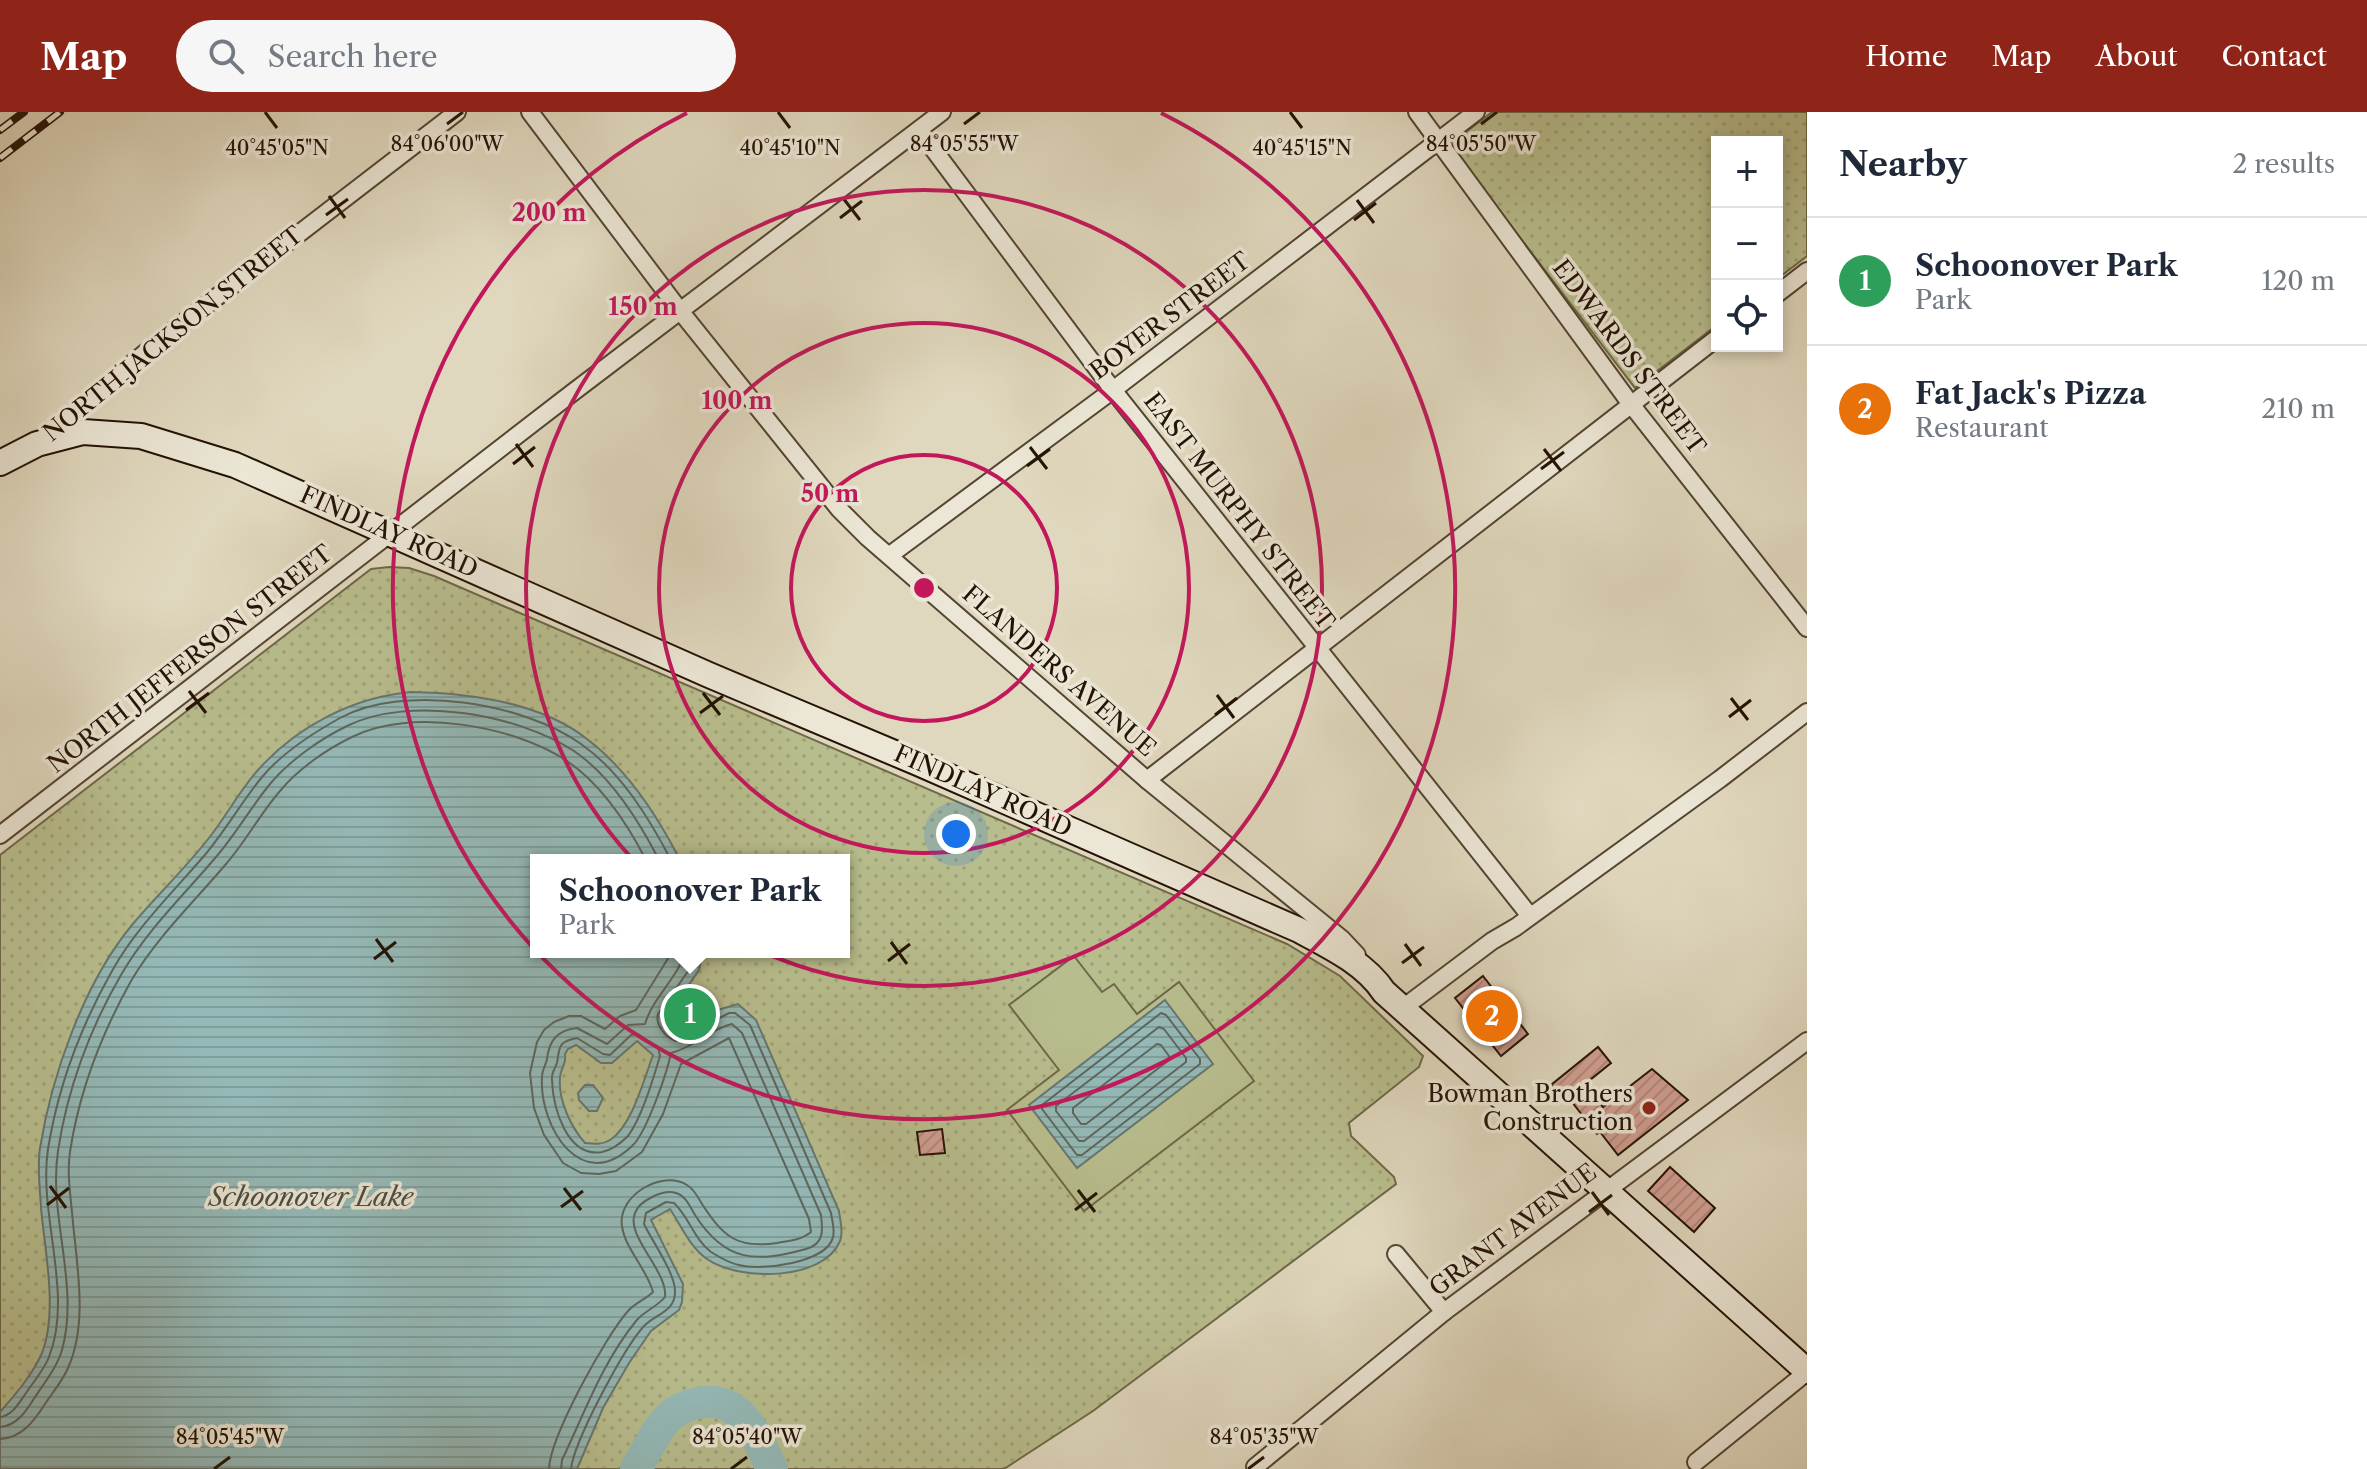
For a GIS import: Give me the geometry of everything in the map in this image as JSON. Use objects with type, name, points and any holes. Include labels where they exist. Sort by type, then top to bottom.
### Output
[{"type":"main road","name":"FINDLAY ROAD","points":[[37,444],[83,432],[141,436],[235,465],[709,675],[1299,930],[1374,977],[1384,992],[1807,1372]]},
{"type":"main road","name":"NORTH JACKSON STREET","points":[[0,463],[37,444]]},
{"type":"street","name":"NORTH JACKSON STREET","points":[[37,444],[157,343],[457,112]]},
{"type":"street","name":"FLANDERS AVENUE","points":[[530,112],[681,312],[839,509],[1147,780],[1342,939],[1374,977]]},
{"type":"street","name":"NORTH JEFFERSON STREET","points":[[0,835],[942,112]]},
{"type":"street","name":"EDWARDS STREET","points":[[1417,112],[1630,403],[1807,628]]},
{"type":"street","name":"BOYER STREET","points":[[890,555],[1113,390],[1476,112]]},
{"type":"street","name":"EAST MURPHY STREET","points":[[919,130],[1113,390],[1530,916]]},
{"type":"street","points":[[1783,289],[1807,271]]},
{"type":"street","points":[[1147,780],[1711,342]]},
{"type":"street","points":[[1403,1008],[1720,779],[1807,712]]},
{"type":"street","name":"GRANT AVENUE","points":[[1255,1468],[1444,1312],[1807,1041]]},
{"type":"street","points":[[1396,1254],[1444,1312]]},
{"type":"street","points":[[1696,1462],[1807,1372]]},
{"type":"green space","points":[[1492,112],[1807,112],[1807,256],[1783,274],[1783,136],[1711,136],[1711,330],[1635,388],[1449,145]]},
{"type":"green space","points":[[409,568],[434,576],[1287,944],[1340,976],[1423,1056],[1419,1067],[1349,1123],[1351,1136],[1394,1177],[1396,1184],[1093,1411],[1004,1469],[0,1469],[0,855],[371,569]]},
{"type":"green space","points":[[1074,956],[1102,992],[1114,984],[1137,1014],[1179,982],[1254,1081],[1084,1211],[1007,1110],[1059,1070],[1009,1005]]},
{"type":"water","name":"Schoonover Lake","points":[[411,692],[480,698],[526,708],[568,726],[616,765],[662,826],[677,854],[530,854],[530,958],[702,958],[699,970],[665,1019],[676,1034],[714,1011],[738,1004],[756,1020],[839,1211],[840,1241],[831,1254],[799,1271],[758,1274],[721,1266],[707,1259],[691,1242],[670,1209],[651,1220],[683,1284],[682,1302],[679,1310],[651,1331],[629,1363],[603,1408],[577,1469],[0,1469],[0,1412],[34,1369],[47,1337],[50,1301],[39,1156],[53,1090],[72,1030],[85,1002],[99,974],[132,925],[203,846],[252,777],[273,754],[328,716],[369,700]],"holes":[[[637,1041],[653,1055],[625,1124],[610,1140],[585,1143],[570,1121],[561,1095],[560,1075],[568,1049],[576,1045],[601,1063],[612,1063]]]},
{"type":"water","points":[[1165,1000],[1213,1064],[1077,1168],[1029,1105]]},
{"type":"water","points":[[585,1085],[593,1085],[603,1098],[597,1111],[589,1111],[579,1100],[578,1093]]},
{"type":"building","points":[[1483,976],[1528,1034],[1501,1056],[1455,998]]},
{"type":"building","name":"Bowman Brothers Construction","points":[[1598,1047],[1611,1063],[1585,1084],[1603,1107],[1652,1069],[1688,1100],[1618,1155],[1568,1097],[1564,1101],[1551,1085]]},
{"type":"building","points":[[942,1129],[945,1153],[920,1155],[917,1132]]},
{"type":"building","points":[[1670,1167],[1715,1208],[1694,1232],[1648,1191]]},
{"type":"waterway","points":[[636,1469],[669,1417],[690,1405],[712,1402],[725,1405],[745,1420],[772,1469]]},
{"type":"railway","points":[[0,130],[24,112]]},
{"type":"railway","points":[[0,158],[60,112]]},
{"type":"place","name":"Schoonover Park","points":[[690,1014]]},
{"type":"place","name":"Fat Jack's Pizza","points":[[1492,1016]]},
{"type":"place","name":"Bowman Brothers Construction","points":[[1649,1108]]}]
